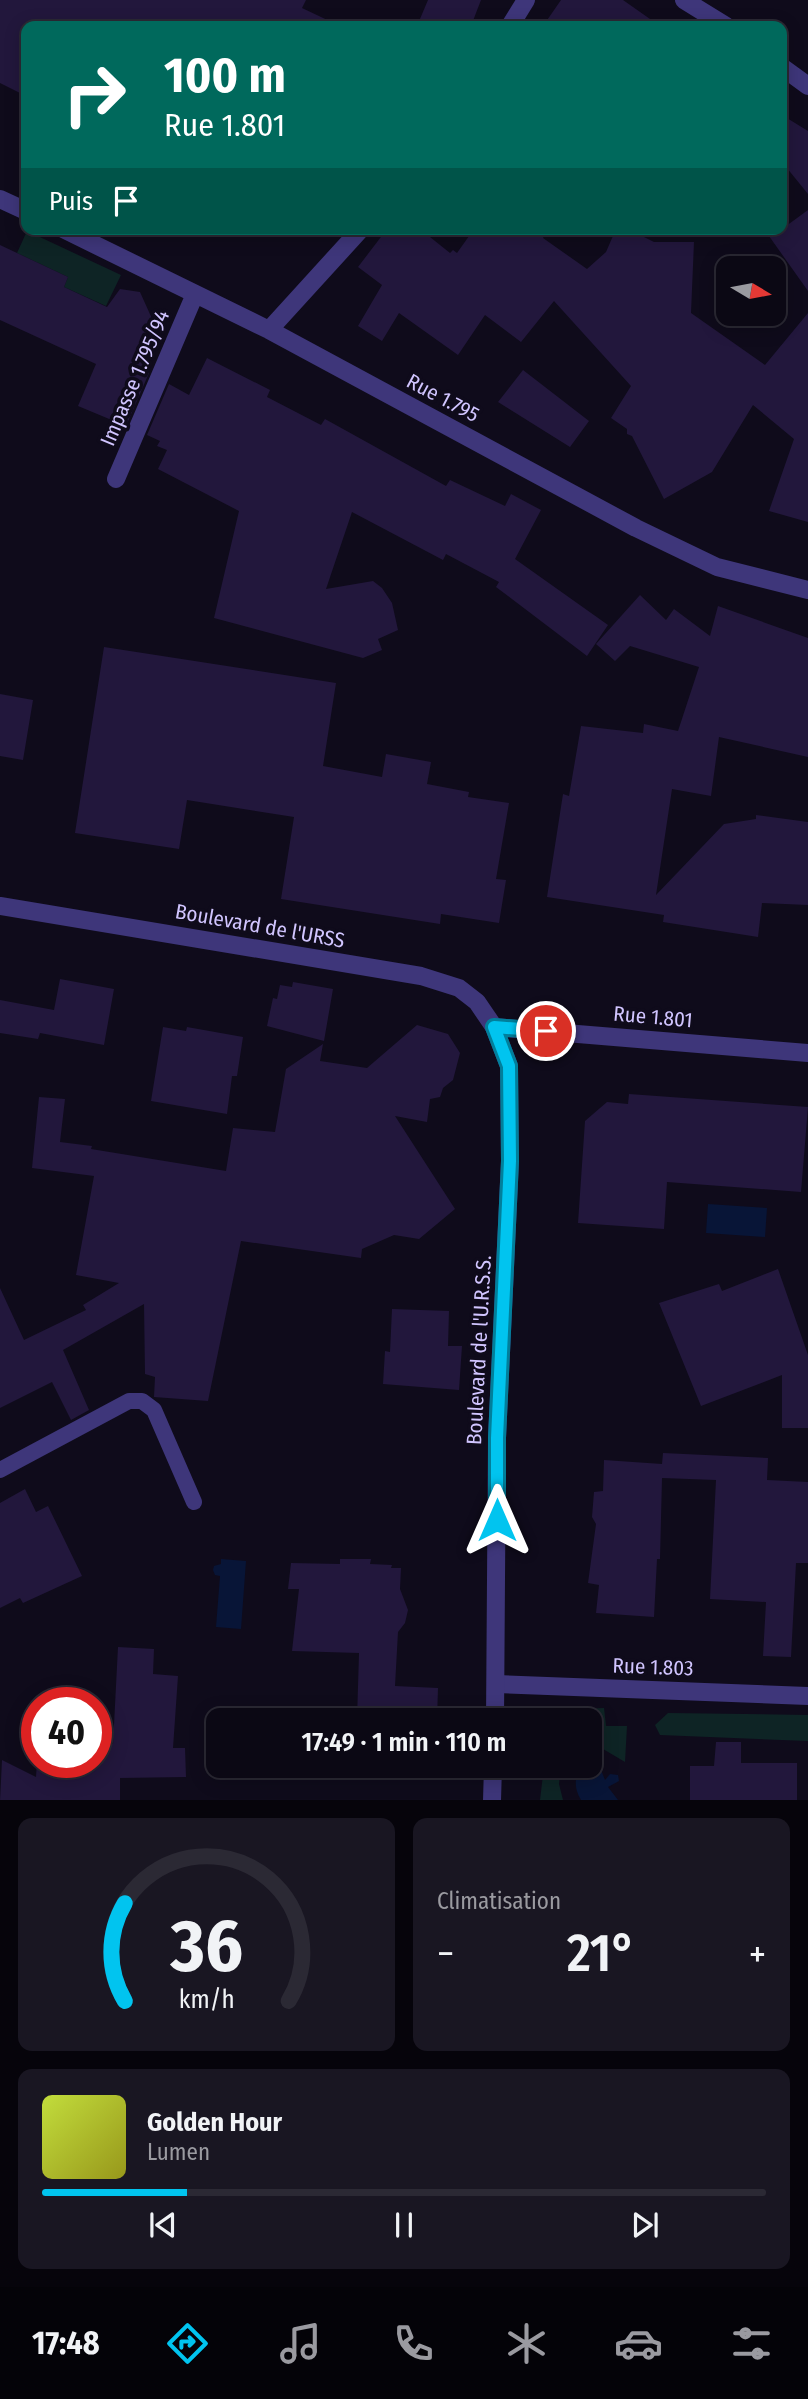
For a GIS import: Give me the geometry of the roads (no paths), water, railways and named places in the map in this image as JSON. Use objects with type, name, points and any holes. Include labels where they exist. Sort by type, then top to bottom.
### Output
[{"type":"street","points":[[513,21],[526,0]]},
{"type":"street","points":[[684,0],[718,21]]},
{"type":"street","points":[[787,71],[808,86]]},
{"type":"street","points":[[0,199],[21,209]]},
{"type":"street","name":"Rue 1.795","points":[[75,235],[269,330],[648,534],[717,567],[808,590]]},
{"type":"street","points":[[269,330],[356,235]]},
{"type":"street","name":"Impasse 1.795/94","points":[[116,479],[195,294]]},
{"type":"street","name":"Boulevard de l'URSS","points":[[0,906],[421,976],[458,988],[477,1002],[494,1027]]},
{"type":"street","name":"Rue 1.801","points":[[494,1027],[808,1053]]},
{"type":"street","name":"Boulevard de l'U.R.S.S.","points":[[494,1027],[509,1066],[510,1161],[497,1438],[496,1708]]},
{"type":"street","name":"Rue 1.803","points":[[497,1684],[808,1696]]},
{"type":"street","points":[[492,1800],[493,1778]]},
{"type":"lane","points":[[0,1470],[129,1402],[142,1401],[154,1410],[194,1502]]},
{"type":"water","points":[[708,1204],[767,1208],[765,1237],[706,1233]]},
{"type":"water","points":[[221,1559],[246,1561],[241,1629],[216,1627],[220,1576],[215,1575],[213,1570],[214,1566],[221,1564]]},
{"type":"water","points":[[602,1772],[605,1780],[610,1774],[618,1775],[619,1781],[608,1787],[618,1800],[581,1800],[576,1779],[602,1778]]}]
